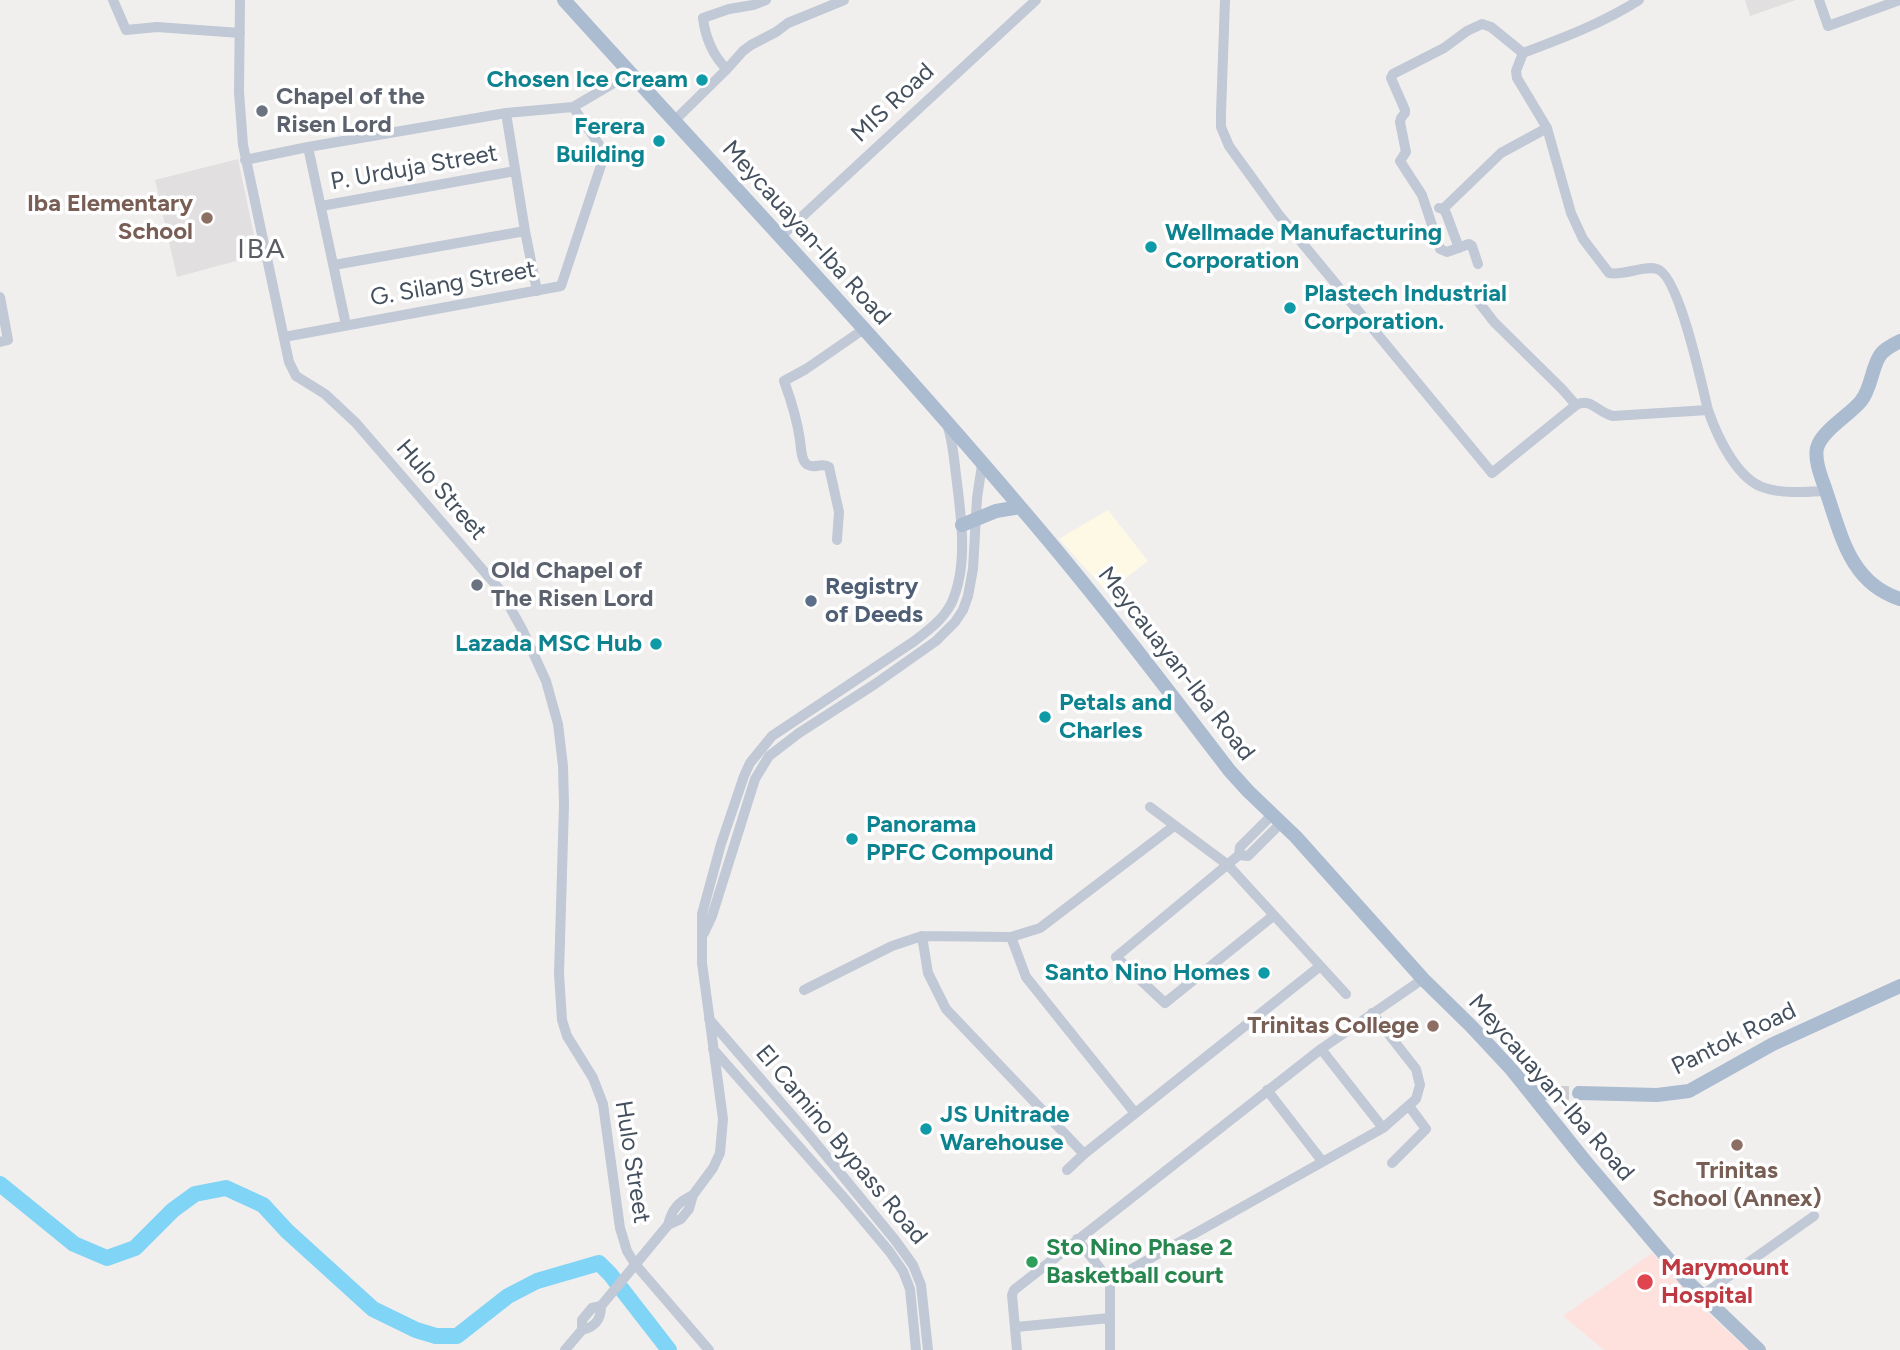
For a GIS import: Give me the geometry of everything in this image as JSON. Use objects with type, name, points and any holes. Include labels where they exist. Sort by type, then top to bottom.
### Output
[{"type":"main road","name":"Meycauayan-Iba Road","points":[[564,0],[864,329],[1020,507],[1101,605],[1229,770],[1326,870],[1423,979],[1471,1026],[1531,1092],[1585,1161],[1701,1296],[1759,1350]]},
{"type":"main road","points":[[1900,341],[1883,351],[1862,401],[1820,440],[1816,454],[1849,557],[1867,580],[1886,594],[1900,599]]},
{"type":"main road","points":[[969,522],[996,511],[1020,507]]},
{"type":"main road","name":"Pantok Road","points":[[1579,1093],[1657,1095],[1689,1091],[1773,1044],[1900,985]]},
{"type":"main road","points":[[1531,1092],[1555,1093]]},
{"type":"street","points":[[113,0],[126,30],[157,27],[240,33]]},
{"type":"street","name":"Hulo Street","points":[[240,0],[240,122],[289,362],[296,376],[325,394],[356,423],[501,591],[546,681],[558,724],[563,766],[559,974],[562,1020],[567,1036],[599,1089],[607,1123],[620,1228],[627,1251],[635,1264],[709,1350]]},
{"type":"street","points":[[727,69],[715,54],[703,18],[766,0]]},
{"type":"street","points":[[674,121],[751,45],[788,23],[844,0]]},
{"type":"street","name":"MIS Road","points":[[780,237],[1036,0]]},
{"type":"street","points":[[1225,0],[1221,113],[1222,127],[1229,146],[1279,215],[1492,473],[1580,403],[1588,402],[1604,414],[1613,416],[1708,410]]},
{"type":"street","points":[[1522,53],[1567,37],[1639,0]]},
{"type":"street","points":[[1819,0],[1828,26],[1900,1]]},
{"type":"street","points":[[1478,264],[1469,244],[1447,252],[1440,249],[1422,195],[1400,161],[1406,152],[1400,122],[1405,110],[1391,78],[1393,74],[1444,48],[1482,24],[1491,27],[1522,53]]},
{"type":"street","points":[[1522,53],[1516,71],[1517,78],[1547,128],[1572,212],[1583,239],[1609,273],[1619,274],[1652,268],[1663,272],[1669,278],[1678,300],[1717,436],[1748,478],[1767,489],[1826,491]]},
{"type":"street","points":[[246,160],[506,113],[573,107],[631,74]]},
{"type":"street","name":"G. Silang Street","points":[[284,337],[561,286],[605,153],[573,107]]},
{"type":"street","points":[[506,113],[537,291]]},
{"type":"street","points":[[1443,209],[1501,153],[1547,128]]},
{"type":"street","points":[[309,147],[346,325]]},
{"type":"street","name":"P. Urduja Street","points":[[321,206],[515,170]]},
{"type":"street","points":[[1426,205],[1443,209]]},
{"type":"street","points":[[1443,209],[1459,247]]},
{"type":"street","points":[[334,265],[525,231]]},
{"type":"street","points":[[1467,287],[1494,322],[1576,405]]},
{"type":"street","points":[[0,296],[8,340],[0,342]]},
{"type":"street","points":[[837,540],[839,512],[829,467],[824,464],[806,464],[797,420],[784,381],[864,329]]},
{"type":"street","points":[[947,424],[969,522]]},
{"type":"street","points":[[565,1350],[582,1330],[591,1328],[601,1316],[601,1306],[668,1225],[681,1219],[689,1209],[693,1195],[713,1168],[720,1153],[723,1119],[702,963],[702,914],[721,845],[750,763],[760,749],[782,729],[913,642],[944,614],[951,603],[958,581],[982,465]]},
{"type":"street","points":[[1150,807],[1228,865],[1346,994]]},
{"type":"street","points":[[1273,916],[1165,1003],[1116,957],[1228,865],[1239,855],[1240,847],[1258,837],[1277,819]]},
{"type":"street","points":[[804,990],[892,946],[922,936],[1011,937],[1040,928],[1174,826]]},
{"type":"street","points":[[922,936],[928,973],[946,1009],[1084,1154]]},
{"type":"street","points":[[1011,937],[1026,977],[1135,1112]]},
{"type":"street","points":[[1067,1170],[1135,1112],[1320,967]]},
{"type":"street","points":[[1017,1350],[1012,1295],[1014,1290],[1321,1049],[1423,979]]},
{"type":"street","points":[[1110,1281],[1382,1128],[1416,1099],[1420,1085],[1416,1069],[1372,1013]]},
{"type":"street","name":"El Camino Bypass Road","points":[[708,1018],[856,1192],[913,1265],[921,1285],[928,1350]]},
{"type":"street","name":"El Camino Bypass Road","points":[[713,1049],[846,1200],[903,1271],[909,1289],[916,1350]]},
{"type":"street","points":[[1321,1049],[1382,1128]]},
{"type":"street","points":[[718,1082],[738,1077]]},
{"type":"street","points":[[749,1090],[761,1080]]},
{"type":"street","points":[[1268,1090],[1322,1161]]},
{"type":"street","points":[[1392,1163],[1426,1129],[1409,1105]]},
{"type":"street","points":[[846,1200],[856,1192]]},
{"type":"street","points":[[1701,1296],[1814,1216]]},
{"type":"street","points":[[1077,1239],[1110,1281],[1110,1350]]},
{"type":"street","points":[[903,1271],[913,1265]]},
{"type":"street","points":[[1016,1327],[1110,1318]]},
{"type":"shaded area","points":[[1745,0],[1796,0],[1750,16]]},
{"type":"shaded area","name":"Iba Elementary School","points":[[238,159],[258,255],[177,277],[155,180]]},
{"type":"shaded area","points":[[1108,510],[1148,561],[1107,592],[1059,539]]},
{"type":"shaded area","name":"Marymount Hospital","points":[[1652,1253],[1706,1311],[1748,1350],[1604,1350],[1563,1316]]},
{"type":"waterway","points":[[0,1184],[74,1244],[107,1258],[135,1248],[173,1210],[195,1194],[226,1188],[263,1205],[287,1231],[373,1309],[416,1330],[436,1336],[457,1336],[508,1296],[537,1281],[599,1263],[669,1350]]},
{"type":"tunnel","points":[[1555,1093],[1579,1093]]},
{"type":"place","name":"Chosen Ice Cream","points":[[702,80]]},
{"type":"place","name":"Chapel of the Risen Lord","points":[[262,111]]},
{"type":"place","name":"Ferera Building","points":[[659,141]]},
{"type":"place","name":"Iba Elementary School","points":[[207,218]]},
{"type":"place","name":"Wellmade Manufacturing Corporation","points":[[1151,247]]},
{"type":"place","name":"Plastech Industrial Corporation.","points":[[1290,308]]},
{"type":"place","name":"Old Chapel of The Risen Lord","points":[[477,585]]},
{"type":"place","name":"Registry of Deeds","points":[[811,601]]},
{"type":"place","name":"Lazada MSC Hub","points":[[656,644]]},
{"type":"place","name":"Petals and Charles","points":[[1045,717]]},
{"type":"place","name":"Panorama PPFC Compound","points":[[852,839]]},
{"type":"place","name":"Santo Nino Homes","points":[[1264,973]]},
{"type":"place","name":"Trinitas College","points":[[1433,1026]]},
{"type":"place","name":"JS Unitrade Warehouse","points":[[926,1129]]},
{"type":"place","name":"Trinitas School (Annex)","points":[[1737,1145]]},
{"type":"place","name":"Sto Nino Phase 2 Basketball court","points":[[1032,1262]]},
{"type":"place","name":"Marymount Hospital","points":[[1645,1282]]},
{"type":"district","name":"IBA","points":[[262,250]]}]
